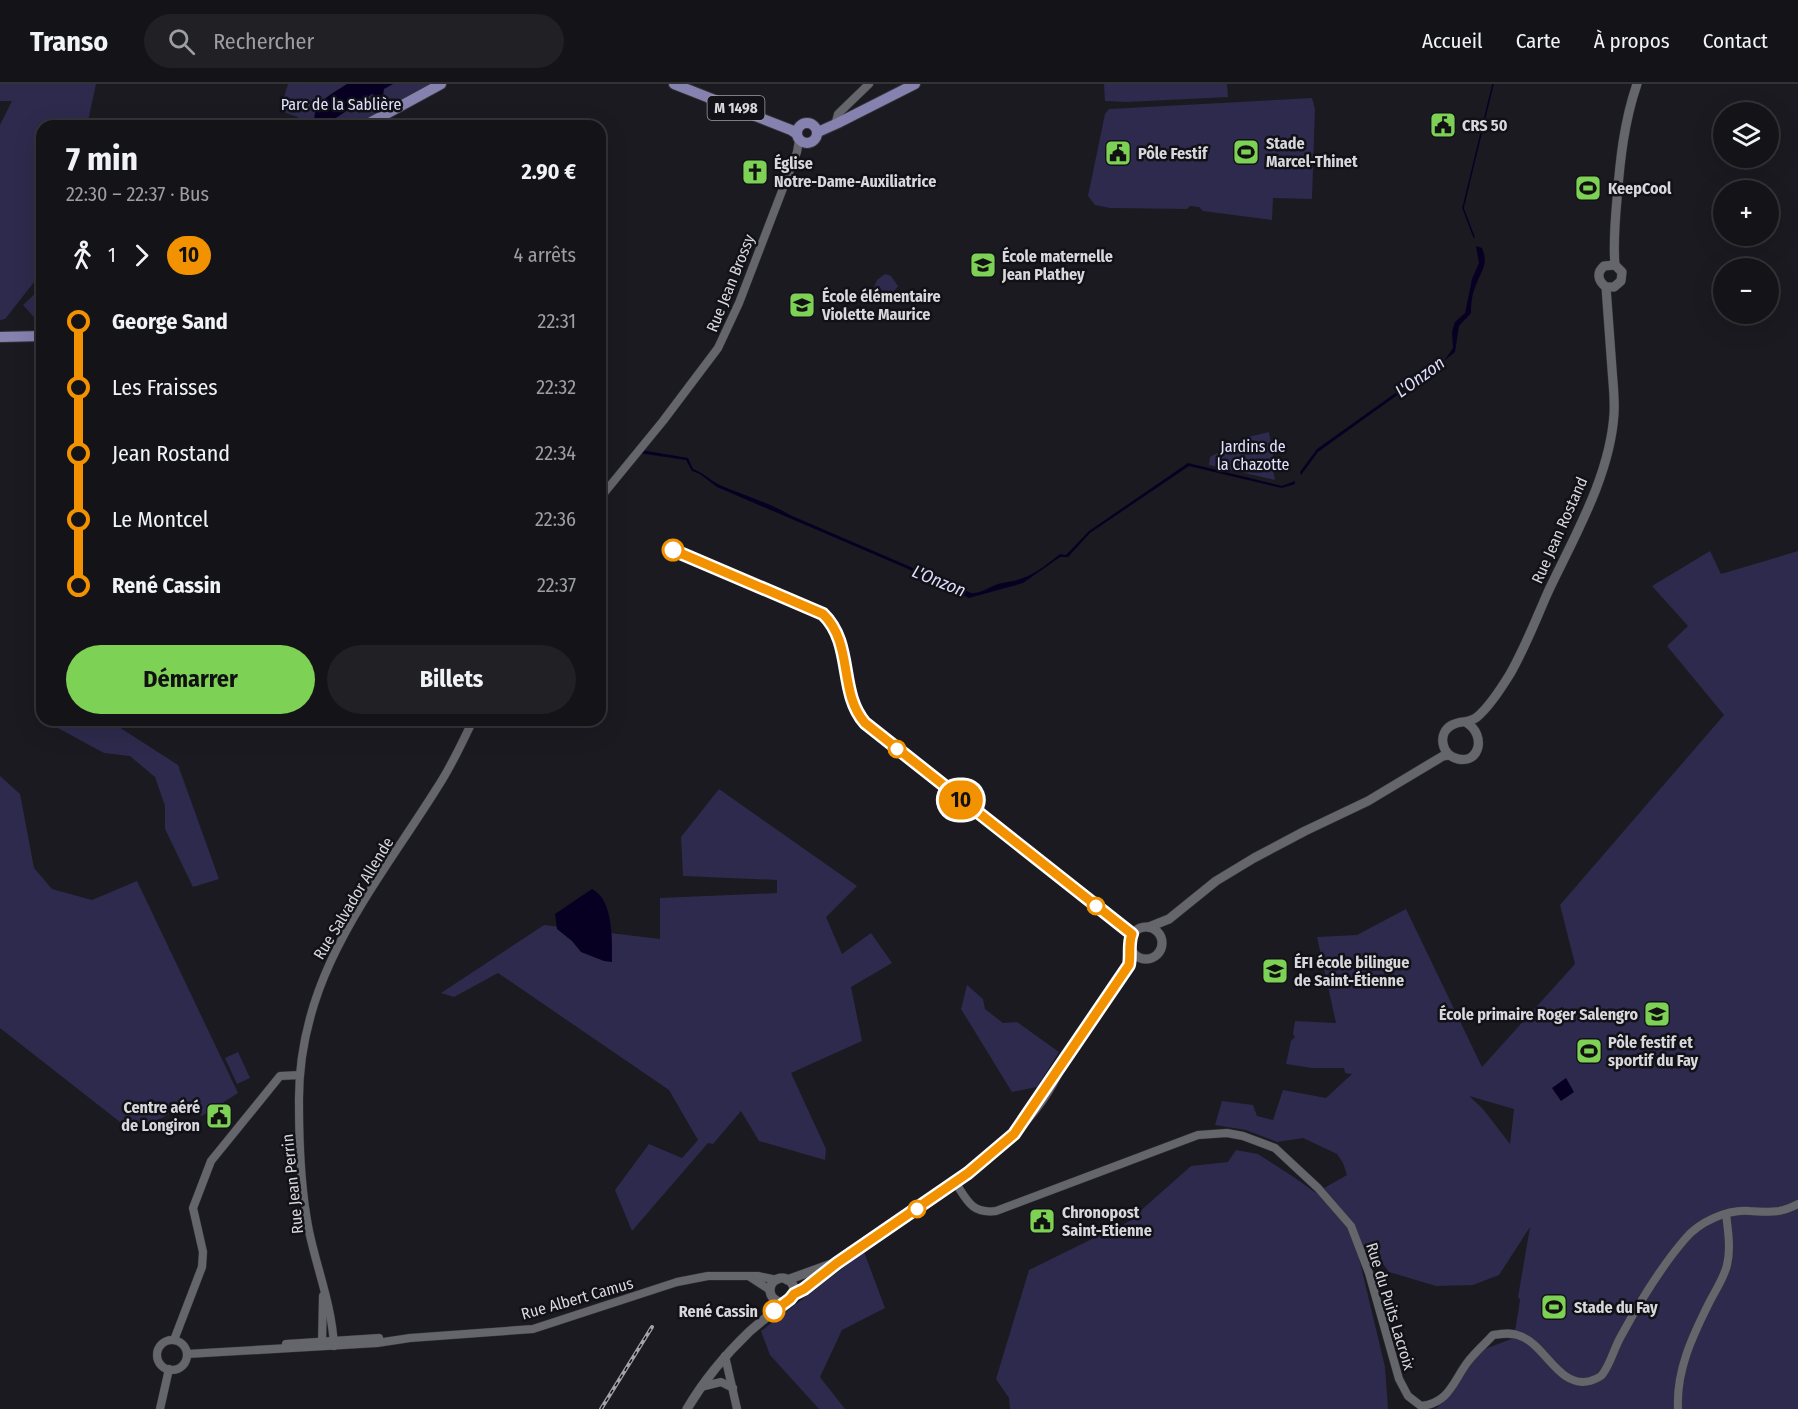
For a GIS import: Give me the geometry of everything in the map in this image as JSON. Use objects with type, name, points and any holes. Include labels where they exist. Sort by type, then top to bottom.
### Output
[{"type":"main road","points":[[375,120],[441,84]]},
{"type":"main road","name":"M 1498","points":[[674,84],[791,130],[800,142]]},
{"type":"main road","points":[[818,132],[915,84]]},
{"type":"main road","points":[[1612,264],[1624,131],[1636,84]]},
{"type":"main road","points":[[807,123],[813,124],[818,132],[813,142],[800,142],[799,128],[807,123]]},
{"type":"main road","points":[[1612,264],[1621,270],[1623,275],[1621,281],[1610,287],[1600,282],[1599,273],[1612,264]]},
{"type":"main road","name":"Rue Jean Rostand","points":[[1471,726],[1510,674],[1583,520],[1606,459],[1615,412],[1610,345],[1610,287]]},
{"type":"main road","points":[[0,337],[36,336]]},
{"type":"main road","points":[[1456,723],[1471,726],[1479,742],[1472,756],[1461,759],[1446,751],[1442,740],[1448,728],[1456,723]]},
{"type":"main road","points":[[687,1409],[725,1356],[784,1302],[955,1182],[994,1152],[1021,1125],[1129,965],[1130,938],[1135,930],[1169,919],[1216,881],[1305,831],[1368,801],[1430,764],[1446,751]]},
{"type":"main road","points":[[1129,965],[1142,958],[1152,957],[1159,952],[1161,938],[1169,919]]},
{"type":"main road","points":[[1149,927],[1157,931],[1161,938]]},
{"type":"main road","points":[[1131,948],[1142,958]]},
{"type":"main road","points":[[771,1314],[773,1283],[837,1263]]},
{"type":"main road","points":[[782,1280],[793,1286],[794,1294]]},
{"type":"main road","points":[[772,1294],[778,1301],[784,1302]]},
{"type":"street","points":[[837,124],[838,114],[869,84]]},
{"type":"street","name":"Rue Jean Brossy","points":[[606,491],[718,348],[740,303],[800,142]]},
{"type":"street","name":"Rue Salvador Allende","points":[[300,1075],[308,1024],[317,992],[329,963],[358,912],[439,786],[470,726]]},
{"type":"street","points":[[174,1340],[201,1268],[203,1252],[193,1208],[211,1161],[280,1076],[300,1075]]},
{"type":"street","name":"Rue Jean Perrin","points":[[300,1075],[299,1103],[305,1210],[328,1304],[334,1343]]},
{"type":"street","name":"Rue du Puits Lacroix","points":[[955,1182],[975,1209],[984,1213],[996,1211],[1198,1135],[1227,1133],[1257,1139],[1275,1148],[1284,1156],[1324,1194],[1351,1226],[1369,1274],[1399,1379],[1408,1396],[1421,1406],[1434,1404],[1446,1395],[1468,1361],[1493,1335],[1511,1333],[1521,1336],[1531,1342],[1565,1376],[1577,1382],[1590,1381],[1601,1376],[1649,1287],[1695,1227],[1726,1214],[1748,1211],[1775,1213],[1798,1204]]},
{"type":"street","points":[[1678,1409],[1678,1383],[1684,1360],[1696,1328],[1727,1265],[1726,1214]]},
{"type":"street","name":"Rue Albert Camus","points":[[187,1354],[533,1329],[677,1282],[708,1276],[782,1280]]},
{"type":"street","points":[[749,1277],[772,1294]]},
{"type":"street","name":"Rue Jean Perrin","points":[[322,1343],[324,1288]]},
{"type":"street","points":[[174,1340],[183,1344],[187,1354],[182,1366],[168,1370],[160,1364],[156,1354],[164,1341],[174,1340]]},
{"type":"street","points":[[725,1356],[737,1409]]},
{"type":"street","points":[[160,1409],[168,1370]]},
{"type":"street","points":[[701,1387],[721,1382],[733,1388]]},
{"type":"green space","points":[[0,84],[96,84],[88,120],[36,120],[36,280],[5,319],[0,320],[0,125],[12,101],[0,101]]},
{"type":"green space","name":"Parc de la Sablière","points":[[288,84],[430,84],[366,120],[297,120],[298,117],[280,111]]},
{"type":"green space","points":[[1104,84],[1227,84],[1228,97],[1105,101]]},
{"type":"green space","points":[[1312,98],[1315,109],[1312,199],[1273,198],[1272,220],[1203,211],[1199,207],[1190,206],[1187,209],[1110,208],[1095,205],[1088,196],[1105,114],[1109,109]]},
{"type":"green space","points":[[885,274],[891,276],[898,286],[891,295],[884,299],[872,293],[877,280]]},
{"type":"green space","points":[[36,293],[36,319],[23,305]]},
{"type":"green space","name":"Jardins de la Chazotte","points":[[1269,432],[1275,480],[1209,465],[1210,457],[1244,438]]},
{"type":"green space","points":[[1710,551],[1721,574],[1798,551],[1798,1409],[1434,1409],[1438,1407],[1482,1350],[1514,1338],[1520,1300],[1518,1297],[1530,1227],[1499,1275],[1473,1285],[1436,1286],[1389,1272],[1372,1249],[1363,1252],[1347,1218],[1324,1188],[1347,1175],[1337,1154],[1303,1138],[1277,1142],[1246,1130],[1215,1125],[1222,1101],[1253,1105],[1257,1116],[1273,1120],[1283,1090],[1326,1098],[1352,1074],[1345,1073],[1344,1068],[1312,1068],[1286,1064],[1291,1041],[1295,1037],[1293,1034],[1295,1021],[1336,1023],[1317,937],[1357,935],[1406,909],[1482,1067],[1575,964],[1560,905],[1724,715],[1667,646],[1688,626],[1652,586]],"holes":[[[1469,1096],[1514,1109],[1510,1144],[1483,1109]]]},
{"type":"green space","points":[[54,726],[117,726],[178,765],[219,879],[193,887],[165,829],[165,806],[155,777],[130,756],[104,753]]},
{"type":"green space","points":[[0,776],[20,794],[34,868],[52,889],[92,900],[137,881],[238,1093],[202,1116],[186,1105],[134,1133],[0,1028]]},
{"type":"green space","points":[[719,789],[857,886],[826,917],[842,954],[871,933],[892,963],[851,987],[862,1041],[791,1073],[826,1149],[825,1160],[759,1141],[741,1111],[713,1144],[708,1143],[632,1231],[615,1190],[649,1144],[682,1158],[698,1140],[669,1090],[498,973],[454,997],[441,993],[544,925],[660,939],[660,898],[777,893],[777,880],[683,876],[681,837]]},
{"type":"green space","points":[[967,985],[983,999],[985,1009],[1003,1023],[1017,1022],[1059,1052],[1037,1087],[1012,1092],[961,1009]]},
{"type":"green space","points":[[238,1052],[250,1078],[237,1084],[225,1058]]},
{"type":"green space","points":[[1236,1150],[1258,1154],[1295,1178],[1319,1195],[1349,1228],[1359,1258],[1385,1367],[1388,1409],[1010,1409],[1009,1398],[996,1379],[1029,1270],[1100,1235],[1105,1236],[1129,1221],[1191,1166],[1228,1162]]},
{"type":"green space","points":[[864,1252],[885,1308],[842,1330],[820,1377],[845,1409],[819,1409],[770,1355],[761,1331]]},
{"type":"water","points":[[347,84],[393,84],[384,89],[383,96],[380,98],[372,94],[333,120],[315,120],[316,110],[329,95]]},
{"type":"water","points":[[1476,246],[1482,248],[1485,259],[1474,292],[1471,313],[1459,326],[1455,352],[1444,361],[1453,348],[1452,332],[1455,322],[1465,313],[1472,279],[1479,263]]},
{"type":"water","points":[[1439,362],[1439,365],[1318,452],[1301,475],[1300,472],[1317,449]]},
{"type":"water","points":[[641,450],[688,458],[693,469],[718,484],[971,593],[1027,577],[1060,554],[1066,555],[1089,531],[1188,463],[1282,486],[1295,481],[1295,484],[1282,488],[1189,466],[1090,533],[1068,557],[1060,557],[1023,583],[969,598],[906,568],[717,487],[692,471],[686,460],[639,453]]},
{"type":"water","points":[[592,889],[599,894],[608,911],[612,962],[581,952],[557,929],[555,914]]},
{"type":"water","points":[[1566,1078],[1574,1092],[1561,1101],[1552,1088]]},
{"type":"waterway","name":"L'Onzon","points":[[1474,237],[1463,208],[1493,84]]},
{"type":"railway","points":[[601,1409],[652,1327]]},
{"type":"bus line","name":"10","points":[[673,550],[823,614],[835,628],[839,638],[853,704],[857,714],[865,723],[1132,934],[1129,965],[1014,1134],[968,1173],[837,1263],[774,1311]]},
{"type":"place","name":"CRS 50","points":[[1443,125]]},
{"type":"place","name":"Stade Marcel-Thinet","points":[[1246,152]]},
{"type":"place","name":"Pôle Festif","points":[[1118,153]]},
{"type":"place","name":"Église Notre-Dame-Auxiliatrice","points":[[755,172]]},
{"type":"place","name":"KeepCool","points":[[1588,188]]},
{"type":"place","name":"École maternelle Jean Plathey","points":[[983,265]]},
{"type":"place","name":"École élémentaire Violette Maurice","points":[[802,305]]},
{"type":"place","name":"ÉFI école bilingue de Saint-Étienne","points":[[1275,971]]},
{"type":"place","name":"École primaire Roger Salengro","points":[[1657,1014]]},
{"type":"place","name":"Pôle festif et sportif du Fay","points":[[1589,1051]]},
{"type":"place","name":"Centre aéré de Longiron","points":[[219,1116]]},
{"type":"place","name":"Chronopost Saint-Etienne","points":[[1042,1221]]},
{"type":"place","name":"Stade du Fay","points":[[1554,1307]]},
{"type":"place","name":"René Cassin","points":[[774,1311]]}]
